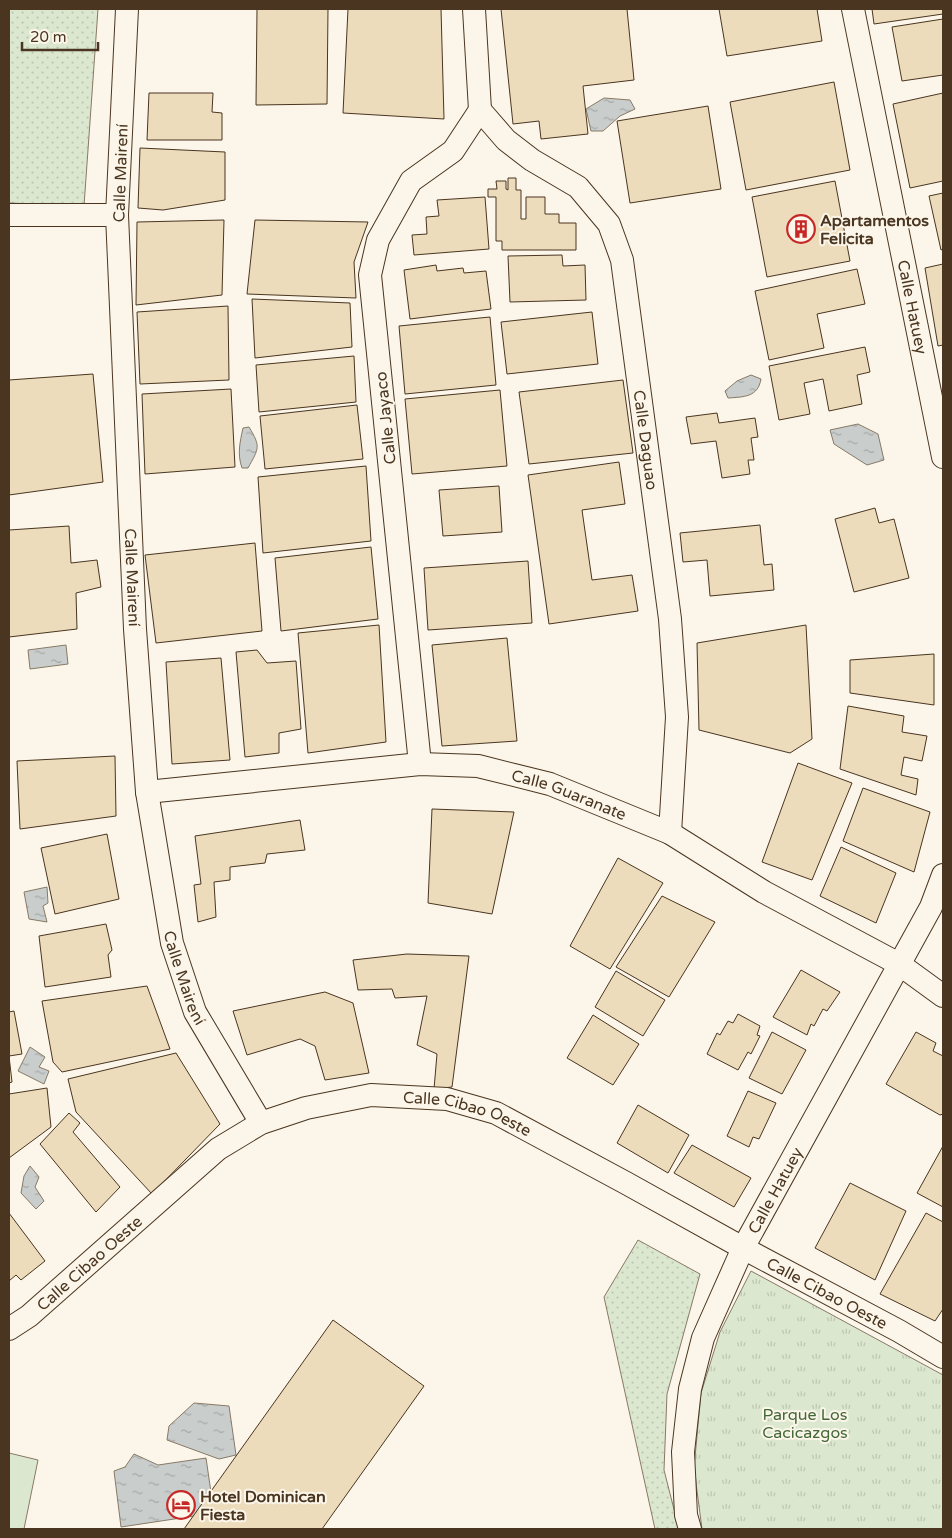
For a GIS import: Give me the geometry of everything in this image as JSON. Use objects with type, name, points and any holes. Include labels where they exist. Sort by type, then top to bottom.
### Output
[{"type":"street","name":"Calle Mairení","points":[[127,9],[117,215],[135,629],[147,792],[172,943],[195,1012],[261,1123]]},
{"type":"street","points":[[474,9],[480,110]]},
{"type":"street","name":"Calle Hatuey","points":[[853,9],[943,457]]},
{"type":"street","name":"Calle Jayaco","points":[[420,764],[370,275],[378,240],[411,181],[453,151],[480,110]]},
{"type":"street","name":"Calle Daguao","points":[[480,110],[506,140],[532,160],[578,187],[609,224],[622,260],[670,619],[677,717],[670,833]]},
{"type":"street","points":[[9,215],[117,215]]},
{"type":"street","name":"Calle Guaranate","points":[[147,792],[420,764],[478,766],[550,784],[670,833],[764,892],[899,964],[943,996]]},
{"type":"street","name":"Calle Hatuey","points":[[690,1529],[686,1515],[683,1452],[690,1389],[703,1338],[743,1248],[931,907],[943,875]]},
{"type":"street","name":"Calle Cibao Oeste","points":[[9,1329],[29,1316],[218,1149],[261,1123],[306,1108],[371,1095],[447,1099],[496,1113],[899,1331],[943,1358]]},
{"type":"green space","points":[[9,9],[98,9],[84,206],[9,203]]},
{"type":"green space","points":[[638,1240],[700,1274],[667,1394],[664,1470],[679,1529],[655,1529],[604,1297]]},
{"type":"green space","name":"Parque Los Cacicazgos","points":[[751,1271],[943,1375],[943,1529],[702,1529],[694,1468],[701,1393],[720,1332]]},
{"type":"green space","points":[[9,1453],[38,1460],[24,1529],[9,1529]]},
{"type":"water","points":[[604,98],[630,100],[635,109],[620,116],[603,131],[591,131],[586,109]]},
{"type":"water","points":[[751,375],[761,379],[753,393],[728,398],[725,391],[737,381]]},
{"type":"water","points":[[858,424],[878,434],[884,460],[867,465],[834,444],[830,430]]},
{"type":"water","points":[[249,427],[257,443],[257,448],[248,468],[242,468],[239,453],[241,438],[243,428]]},
{"type":"water","points":[[66,645],[68,664],[30,669],[28,650]]},
{"type":"water","points":[[47,887],[48,903],[43,906],[47,922],[29,919],[24,892]]},
{"type":"water","points":[[30,1047],[45,1057],[39,1067],[49,1071],[44,1084],[18,1071]]},
{"type":"water","points":[[30,1166],[39,1177],[35,1187],[44,1201],[36,1209],[21,1193],[24,1176]]},
{"type":"water","points":[[194,1403],[229,1406],[236,1455],[219,1459],[167,1440],[169,1426]]},
{"type":"water","points":[[134,1454],[158,1465],[206,1458],[214,1513],[121,1527],[114,1471],[125,1467]]},
{"type":"building","points":[[257,9],[328,9],[327,104],[256,105]]},
{"type":"building","points":[[348,9],[441,9],[444,119],[343,113]]},
{"type":"building","points":[[501,9],[627,9],[634,80],[583,86],[588,134],[541,139],[539,121],[513,124]]},
{"type":"building","points":[[719,9],[817,9],[822,41],[727,56]]},
{"type":"building","points":[[872,9],[943,9],[943,14],[874,24]]},
{"type":"building","points":[[943,19],[943,75],[902,81],[892,27]]},
{"type":"building","points":[[834,82],[850,170],[746,190],[730,102]]},
{"type":"building","points":[[149,93],[213,93],[212,112],[222,113],[222,140],[147,140]]},
{"type":"building","points":[[943,93],[943,181],[910,188],[893,104]]},
{"type":"building","points":[[708,106],[721,189],[630,203],[617,121]]},
{"type":"building","points":[[140,148],[225,152],[225,200],[163,210],[138,208]]},
{"type":"building","points":[[508,178],[516,178],[516,190],[521,190],[521,219],[526,219],[526,197],[545,197],[545,214],[559,214],[559,223],[576,223],[576,250],[502,250],[502,241],[496,241],[496,197],[488,197],[488,189],[497,189],[496,181],[506,181],[506,189],[508,190]]},
{"type":"building","name":"Apartamentos Felicita","points":[[835,181],[850,261],[767,277],[752,197]]},
{"type":"building","points":[[943,193],[943,249],[941,250],[929,196]]},
{"type":"building","points":[[485,197],[489,249],[414,255],[412,235],[427,234],[426,217],[439,216],[437,200]]},
{"type":"building","points":[[224,220],[222,295],[136,305],[137,222]]},
{"type":"building","points":[[255,220],[368,222],[354,262],[356,298],[247,294]]},
{"type":"building","points":[[562,255],[563,266],[585,265],[586,300],[510,302],[508,256]]},
{"type":"building","points":[[943,264],[943,345],[938,346],[925,268]]},
{"type":"building","points":[[436,265],[437,271],[463,268],[464,273],[486,271],[491,309],[410,319],[404,270]]},
{"type":"building","points":[[857,269],[865,304],[817,314],[824,348],[769,360],[755,291]]},
{"type":"building","points":[[252,299],[350,303],[352,347],[255,358]]},
{"type":"building","points":[[228,306],[229,380],[140,384],[137,312]]},
{"type":"building","points":[[592,312],[598,364],[507,374],[501,322]]},
{"type":"building","points":[[490,317],[496,385],[405,394],[399,326]]},
{"type":"building","points":[[865,347],[870,372],[857,375],[862,404],[829,411],[823,379],[804,383],[810,414],[779,420],[769,366]]},
{"type":"building","points":[[354,356],[356,402],[259,412],[256,365]]},
{"type":"building","points":[[93,374],[103,482],[9,495],[9,380]]},
{"type":"building","points":[[623,380],[633,453],[529,464],[519,392]]},
{"type":"building","points":[[231,389],[235,467],[145,474],[142,394]]},
{"type":"building","points":[[500,390],[507,466],[412,474],[405,399]]},
{"type":"building","points":[[357,405],[363,459],[265,469],[260,416]]},
{"type":"building","points":[[717,413],[719,423],[755,418],[758,437],[751,438],[754,460],[748,460],[750,474],[722,478],[716,441],[691,444],[686,417]]},
{"type":"building","points":[[619,462],[625,504],[582,510],[592,580],[632,575],[638,611],[549,624],[528,475]]},
{"type":"building","points":[[366,466],[371,541],[263,553],[258,477]]},
{"type":"building","points":[[499,486],[502,532],[443,536],[439,490]]},
{"type":"building","points":[[875,508],[879,523],[894,519],[909,578],[854,592],[835,519]]},
{"type":"building","points":[[760,525],[764,565],[772,564],[774,590],[710,596],[707,560],[683,562],[680,533]]},
{"type":"building","points":[[69,526],[71,563],[97,560],[101,587],[76,593],[77,629],[9,637],[9,530]]},
{"type":"building","points":[[255,543],[262,631],[156,643],[145,555]]},
{"type":"building","points":[[371,547],[378,619],[281,631],[275,558]]},
{"type":"building","points":[[528,561],[532,623],[428,630],[424,568]]},
{"type":"building","points":[[379,625],[386,742],[308,753],[298,633]]},
{"type":"building","points":[[806,625],[812,739],[790,753],[699,730],[697,643]]},
{"type":"building","points":[[507,638],[517,741],[442,746],[432,645]]},
{"type":"building","points":[[257,650],[267,663],[296,661],[301,729],[279,733],[279,753],[245,757],[236,652]]},
{"type":"building","points":[[934,654],[934,705],[850,693],[850,660]]},
{"type":"building","points":[[221,658],[230,760],[172,764],[166,662]]},
{"type":"building","points":[[848,706],[904,716],[902,732],[927,736],[922,761],[904,757],[901,775],[918,779],[916,795],[840,769]]},
{"type":"building","points":[[115,756],[116,816],[20,829],[17,761]]},
{"type":"building","points":[[798,763],[852,783],[812,880],[762,862]]},
{"type":"building","points":[[863,788],[930,812],[914,872],[843,841]]},
{"type":"building","points":[[432,809],[514,812],[492,914],[428,903]]},
{"type":"building","points":[[300,820],[305,850],[267,854],[265,863],[230,867],[230,880],[214,882],[216,917],[198,922],[194,885],[201,884],[195,836]]},
{"type":"building","points":[[107,834],[119,899],[55,914],[41,848]]},
{"type":"building","points":[[841,847],[896,873],[876,923],[820,896]]},
{"type":"building","points":[[618,858],[663,883],[610,969],[570,946]]},
{"type":"building","points":[[662,896],[715,922],[669,997],[616,967]]},
{"type":"building","points":[[106,924],[112,950],[108,955],[111,977],[45,987],[39,936]]},
{"type":"building","points":[[407,954],[469,956],[452,1087],[434,1089],[437,1054],[417,1045],[427,996],[395,998],[392,989],[358,990],[353,960]]},
{"type":"building","points":[[801,970],[840,992],[827,1011],[823,1009],[814,1026],[811,1024],[807,1035],[773,1017]]},
{"type":"building","points":[[616,971],[665,1000],[643,1036],[595,1007]]},
{"type":"building","points":[[147,986],[170,1049],[62,1072],[53,1062],[42,1001]]},
{"type":"building","points":[[325,992],[353,1003],[369,1073],[325,1080],[315,1046],[300,1039],[247,1055],[233,1011]]},
{"type":"building","points":[[14,1011],[22,1054],[9,1056],[9,1012]]},
{"type":"building","points":[[738,1014],[760,1026],[757,1035],[760,1036],[751,1054],[748,1052],[738,1070],[707,1054],[717,1033],[720,1035],[728,1021],[733,1023]]},
{"type":"building","points":[[593,1015],[639,1044],[613,1085],[567,1058]]},
{"type":"building","points":[[772,1032],[806,1050],[782,1094],[749,1078]]},
{"type":"building","points":[[916,1032],[936,1043],[933,1051],[943,1056],[943,1114],[940,1115],[886,1084]]},
{"type":"building","points":[[176,1053],[220,1124],[152,1194],[76,1112],[68,1079]]},
{"type":"building","points":[[9,1056],[12,1082],[9,1083]]},
{"type":"building","points":[[47,1088],[51,1127],[9,1158],[9,1094]]},
{"type":"building","points":[[748,1091],[776,1103],[759,1139],[753,1137],[749,1147],[727,1136]]},
{"type":"building","points":[[638,1105],[689,1135],[668,1173],[617,1143]]},
{"type":"building","points":[[69,1113],[80,1123],[73,1132],[120,1187],[96,1212],[40,1144]]},
{"type":"building","points":[[692,1145],[751,1178],[734,1207],[674,1173]]},
{"type":"building","points":[[943,1146],[943,1207],[917,1193]]},
{"type":"building","points":[[850,1183],[906,1211],[875,1280],[815,1248]]},
{"type":"building","points":[[9,1213],[45,1261],[21,1280],[16,1275],[9,1281]]},
{"type":"building","points":[[926,1213],[943,1222],[943,1309],[935,1321],[880,1294]]},
{"type":"building","points":[[333,1320],[424,1386],[322,1529],[184,1529]]},
{"type":"place","name":"Apartamentos Felicita","points":[[801,229]]},
{"type":"place","name":"Hotel Dominican Fiesta","points":[[181,1505]]}]
